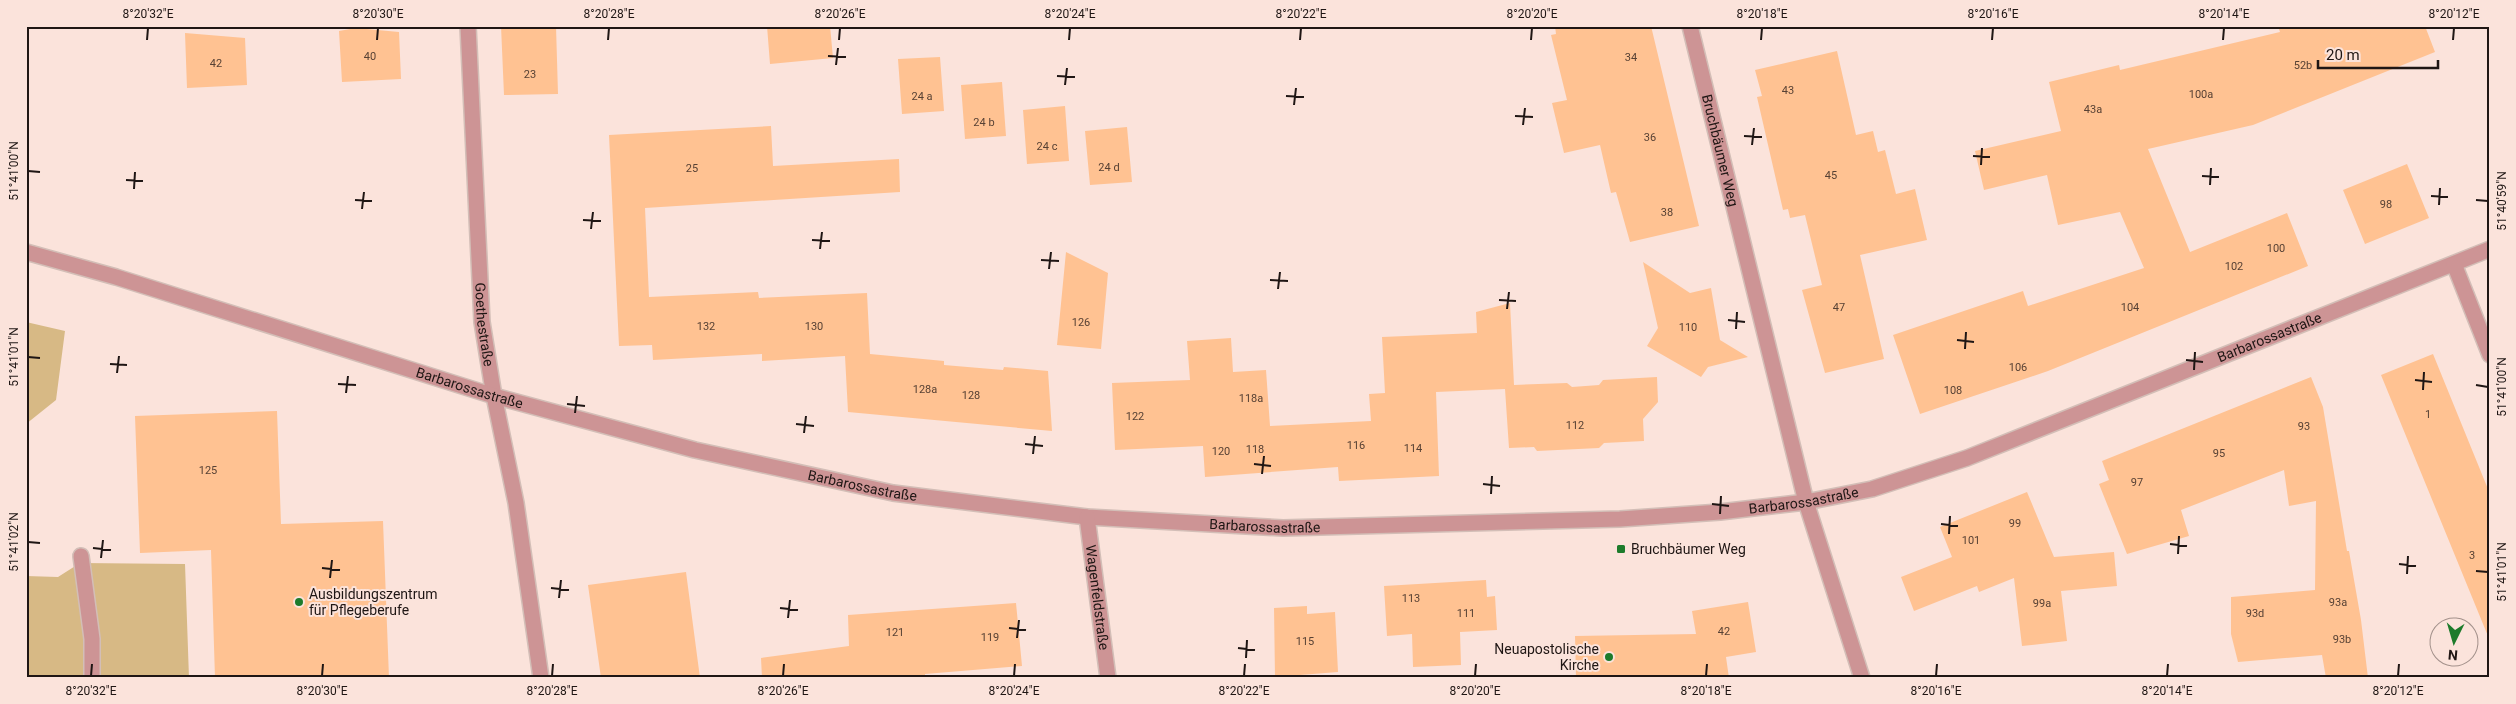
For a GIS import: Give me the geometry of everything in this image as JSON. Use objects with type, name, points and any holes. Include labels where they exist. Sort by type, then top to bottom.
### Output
[{"type":"street","name":"Goethestraße","points":[[468,26],[482,322],[494,396],[516,503],[541,678]]},
{"type":"street","name":"Bruchbäumer Weg","points":[[1690,26],[1806,502],[1862,678]]},
{"type":"street","name":"Barbarossastraße","points":[[26,252],[116,277],[494,396],[695,450],[894,492],[1086,517],[1303,528],[1620,519],[1720,512],[1806,502],[1872,489],[1967,458],[2490,250]]},
{"type":"street","points":[[2454,264],[2490,355]]},
{"type":"street","name":"Wagenfeldstraße","points":[[1086,517],[1108,678]]},
{"type":"street","points":[[81,556],[92,639],[92,678]]},
{"type":"shaded area","points":[[26,322],[65,331],[56,400],[26,424]]},
{"type":"shaded area","points":[[80,563],[185,564],[189,678],[26,678],[26,576],[58,577]]},
{"type":"building","points":[[501,26],[556,26],[558,94],[504,95]]},
{"type":"building","points":[[767,26],[830,26],[833,58],[770,64]]},
{"type":"building","points":[[1555,26],[1651,26],[1699,226],[1630,242],[1616,192],[1611,193],[1600,145],[1564,153],[1552,103],[1567,100],[1551,35],[1556,34]]},
{"type":"building","points":[[2278,26],[2425,26],[2435,52],[2253,125],[2148,149],[2190,252],[2287,213],[2308,266],[2048,371],[1920,414],[1893,335],[2023,291],[2028,306],[2144,268],[2120,212],[2058,225],[2047,175],[1984,190],[1975,151],[2061,131],[2049,82],[2119,65],[2120,70],[2280,32]]},
{"type":"building","points":[[356,28],[399,32],[401,79],[342,82],[339,31]]},
{"type":"building","points":[[185,33],[245,38],[247,85],[187,88]]},
{"type":"building","points":[[1837,51],[1856,135],[1873,131],[1878,152],[1885,150],[1896,194],[1915,189],[1927,240],[1860,255],[1884,359],[1825,373],[1802,290],[1822,285],[1805,215],[1790,218],[1788,209],[1783,210],[1757,97],[1762,96],[1755,70]]},
{"type":"building","points":[[940,57],[944,111],[902,114],[898,59]]},
{"type":"building","points":[[1002,82],[1006,136],[965,139],[961,85]]},
{"type":"building","points":[[1065,106],[1069,161],[1027,164],[1023,110]]},
{"type":"building","points":[[771,126],[773,166],[899,159],[900,192],[645,208],[649,297],[758,292],[759,298],[867,293],[870,354],[944,361],[944,365],[1003,370],[1004,367],[1048,371],[1052,431],[848,412],[845,356],[762,361],[762,354],[653,360],[652,345],[619,346],[609,135]]},
{"type":"building","points":[[1127,127],[1132,182],[1090,185],[1085,131]]},
{"type":"building","points":[[2407,164],[2429,218],[2365,244],[2343,190]]},
{"type":"building","points":[[1066,252],[1108,273],[1101,349],[1057,345]]},
{"type":"building","points":[[1643,262],[1690,293],[1711,288],[1720,340],[1748,357],[1708,367],[1701,377],[1647,346],[1658,328]]},
{"type":"building","points":[[1510,303],[1514,385],[1567,383],[1572,387],[1599,385],[1603,380],[1657,377],[1658,402],[1643,419],[1644,441],[1604,443],[1599,448],[1537,451],[1534,447],[1509,448],[1505,389],[1436,392],[1439,476],[1339,481],[1338,467],[1205,477],[1203,446],[1115,450],[1112,383],[1190,380],[1187,341],[1231,338],[1233,372],[1266,370],[1270,426],[1371,421],[1369,394],[1385,393],[1382,337],[1477,333],[1476,312]]},
{"type":"building","points":[[2433,354],[2490,494],[2490,641],[2381,375]]},
{"type":"building","points":[[2311,377],[2323,407],[2347,551],[2349,551],[2361,620],[2368,678],[2326,678],[2322,655],[2238,662],[2231,634],[2231,597],[2315,590],[2316,501],[2289,506],[2284,470],[2181,510],[2189,536],[2127,554],[2099,484],[2109,480],[2102,461]]},
{"type":"building","points":[[277,411],[281,524],[383,521],[389,678],[215,678],[211,550],[140,553],[135,416]]},
{"type":"building","points":[[2027,492],[2054,557],[2114,552],[2117,586],[2061,591],[2067,641],[2022,646],[2014,578],[1979,592],[1977,586],[1914,611],[1901,577],[1952,557],[1940,527]]},
{"type":"building","points":[[686,572],[700,678],[601,678],[588,585]]},
{"type":"building","points":[[1486,580],[1487,597],[1495,596],[1497,630],[1460,632],[1461,665],[1413,667],[1412,634],[1387,636],[1384,586]]},
{"type":"building","points":[[1748,602],[1756,652],[1726,657],[1729,678],[1576,678],[1575,636],[1696,634],[1692,611]]},
{"type":"building","points":[[1016,603],[1022,666],[925,674],[925,678],[762,678],[761,658],[849,646],[848,615]]},
{"type":"building","points":[[1307,606],[1307,614],[1335,612],[1338,672],[1275,677],[1274,608]]},
{"type":"place","name":"Bruchbäumer Weg","points":[[1621,549]]},
{"type":"place","name":"Ausbildungszentrum für Pflegeberufe","points":[[299,602]]},
{"type":"place","name":"Neuapostolische Kirche","points":[[1609,657]]}]
